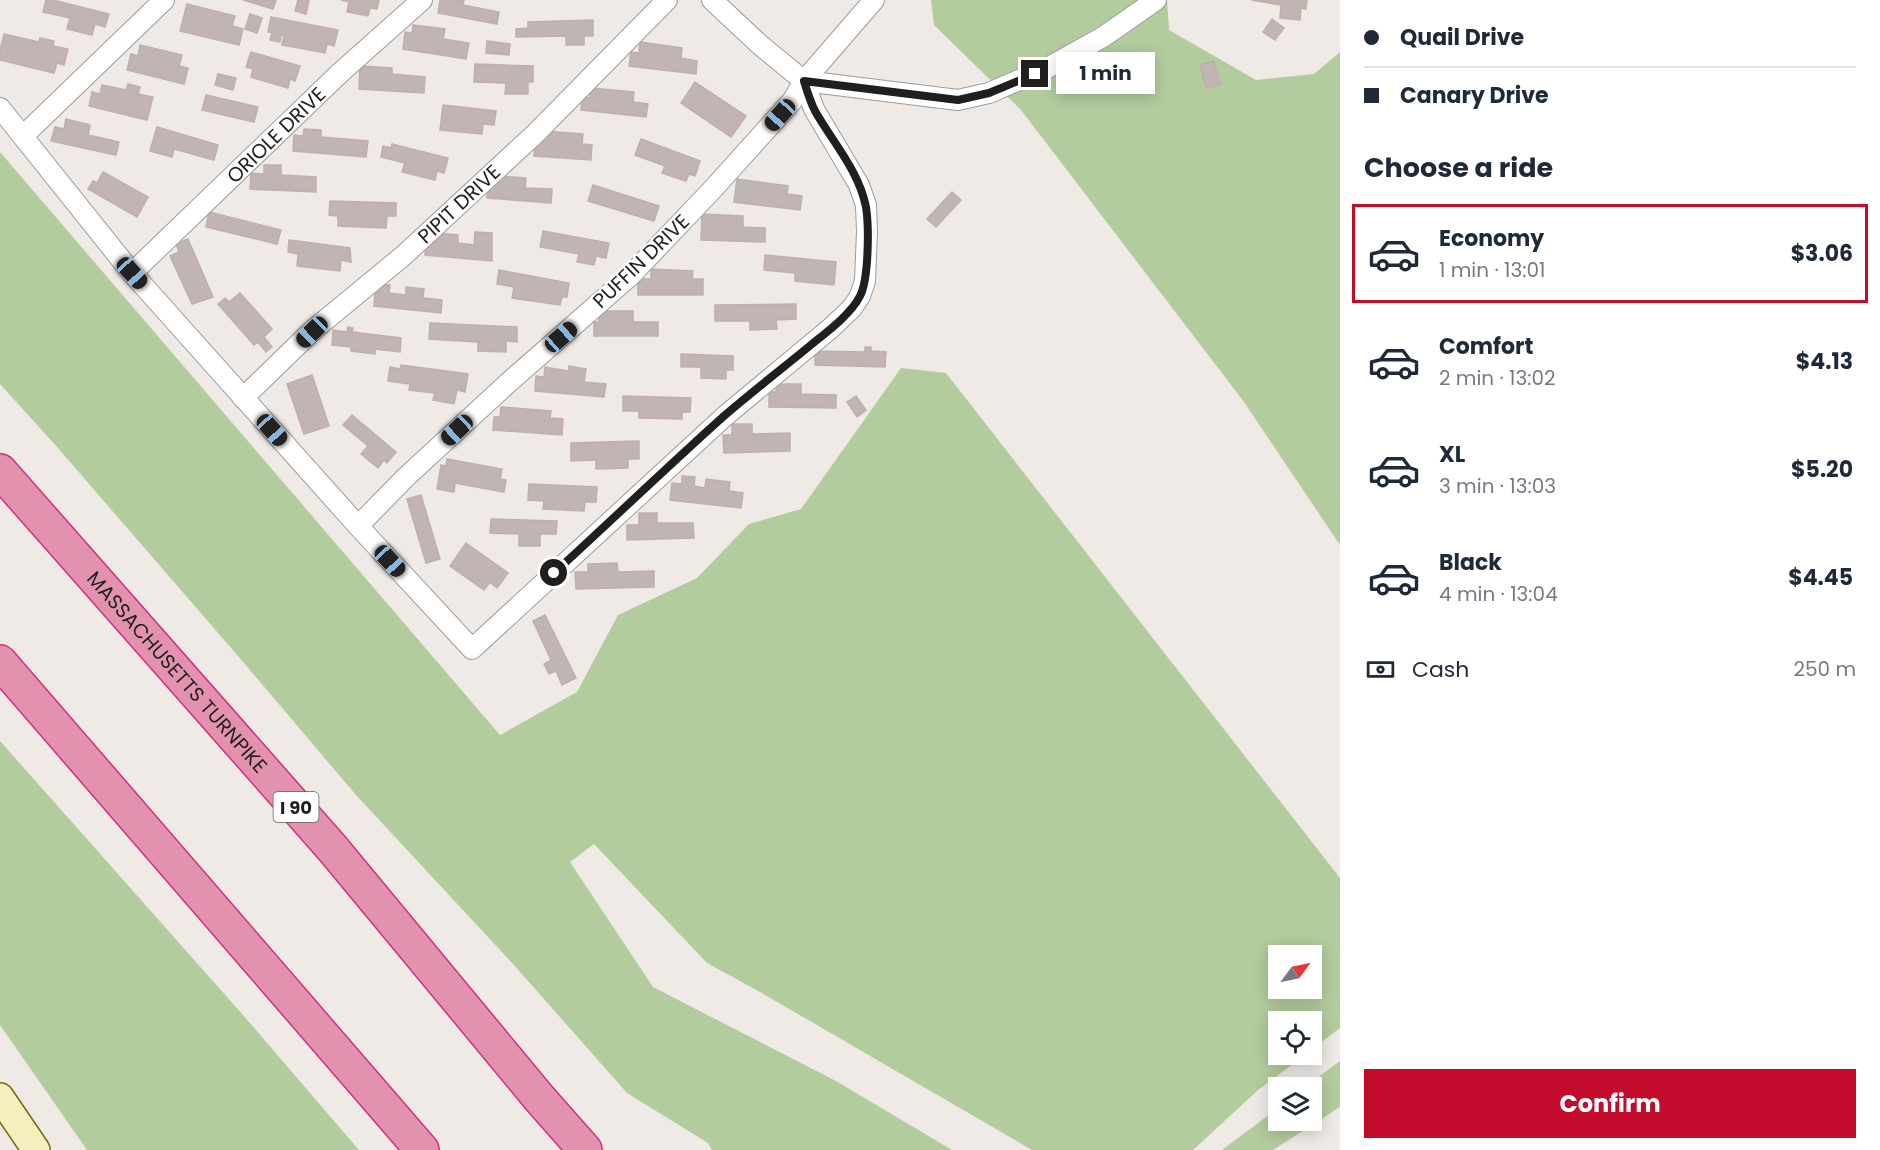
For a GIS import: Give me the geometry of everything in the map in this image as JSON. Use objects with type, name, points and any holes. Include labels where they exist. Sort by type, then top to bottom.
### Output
[{"type":"highway","name":"MASSACHUSETTS TURNPIKE","points":[[0,471],[333,849],[585,1150]]},
{"type":"highway","points":[[0,662],[422,1150]]},
{"type":"main road","points":[[0,1097],[36,1150]]},
{"type":"street","points":[[24,136],[164,0]]},
{"type":"street","name":"ORIOLE DRIVE","points":[[132,273],[341,72],[422,0]]},
{"type":"street","name":"PIPIT DRIVE","points":[[243,398],[312,332],[403,256],[527,140],[667,0]]},
{"type":"street","points":[[0,108],[132,273],[358,526],[472,649],[725,416],[831,328],[852,308],[860,296],[865,280],[867,232],[866,205],[859,185],[814,109],[804,81],[759,44],[712,0]]},
{"type":"street","name":"PUFFIN DRIVE","points":[[358,526],[406,477],[474,414],[631,275],[793,100],[804,81],[873,0]]},
{"type":"street","points":[[804,81],[958,100],[989,93],[1059,62],[1103,37],[1156,0]]},
{"type":"green space","points":[[931,0],[1167,0],[1169,30],[1256,80],[1314,74],[1340,52],[1340,545],[1244,402],[1021,110],[934,25]]},
{"type":"green space","points":[[0,152],[500,735],[577,692],[618,615],[697,578],[749,524],[801,509],[901,368],[946,373],[1340,878],[1340,1028],[1322,1042],[1322,1011],[1268,1011],[1268,1065],[1292,1065],[1276,1077],[1268,1077],[1268,1083],[1193,1150],[1032,1150],[707,963],[594,844],[570,862],[653,987],[836,1081],[952,1150],[712,1150],[708,1143],[627,1093],[513,964],[356,795],[57,447],[0,384]]},
{"type":"green space","points":[[0,741],[243,1015],[359,1150],[87,1150],[0,1025]]},
{"type":"green space","points":[[1340,1061],[1340,1107],[1322,1119],[1322,1077],[1318,1077]]},
{"type":"green space","points":[[1268,1116],[1268,1131],[1303,1131],[1273,1150],[1222,1150]]},
{"type":"building","points":[[46,0],[109,14],[105,27],[95,24],[92,35],[67,29],[70,18],[43,12]]},
{"type":"building","points":[[243,0],[276,0],[273,9]]},
{"type":"building","points":[[298,0],[309,0],[306,14],[295,11]]},
{"type":"building","points":[[341,0],[379,0],[377,9],[370,8],[368,16],[347,12],[349,2]]},
{"type":"building","points":[[440,0],[464,0],[463,5],[499,12],[497,24],[438,13]]},
{"type":"building","points":[[1251,0],[1307,0],[1306,9],[1301,8],[1300,20],[1280,18],[1281,5]]},
{"type":"building","points":[[187,4],[235,16],[232,26],[243,29],[239,45],[180,31]]},
{"type":"building","points":[[250,14],[262,18],[257,33],[245,29]]},
{"type":"building","points":[[271,17],[338,30],[334,46],[327,44],[325,53],[282,45],[284,36],[281,35],[280,42],[270,40],[272,33],[268,32]]},
{"type":"building","points":[[1272,19],[1284,28],[1275,40],[1263,32]]},
{"type":"building","points":[[593,20],[593,36],[584,36],[584,45],[566,45],[566,36],[516,37],[516,29],[528,28],[528,22]]},
{"type":"building","points":[[413,25],[445,29],[443,39],[469,43],[466,59],[403,49],[405,32],[412,33]]},
{"type":"building","points":[[4,34],[39,42],[40,38],[54,41],[53,46],[68,49],[64,65],[57,63],[54,73],[0,60]]},
{"type":"building","points":[[487,41],[510,44],[509,55],[486,53]]},
{"type":"building","points":[[640,42],[682,48],[681,58],[697,61],[696,74],[629,66],[631,52],[639,53]]},
{"type":"building","points":[[140,45],[182,55],[179,66],[188,68],[184,84],[127,70],[131,54],[138,56]]},
{"type":"building","points":[[251,52],[300,66],[295,81],[290,79],[288,88],[251,77],[253,69],[246,67]]},
{"type":"building","points":[[1214,61],[1220,85],[1206,88],[1200,65]]},
{"type":"building","points":[[475,64],[533,66],[533,82],[528,82],[528,94],[505,94],[506,83],[474,82]]},
{"type":"building","points":[[360,66],[392,68],[392,74],[425,77],[424,93],[359,89]]},
{"type":"building","points":[[218,74],[236,78],[233,90],[215,85]]},
{"type":"building","points":[[695,82],[746,116],[731,137],[681,103]]},
{"type":"building","points":[[128,84],[140,87],[138,94],[153,97],[147,120],[89,106],[92,92],[100,94],[102,85],[126,90]]},
{"type":"building","points":[[591,88],[634,92],[633,102],[648,104],[646,117],[581,110],[582,97],[590,98]]},
{"type":"building","points":[[206,95],[258,107],[254,122],[202,110]]},
{"type":"building","points":[[443,105],[496,111],[494,125],[483,124],[482,134],[440,130]]},
{"type":"building","points":[[66,119],[90,125],[88,135],[119,142],[116,155],[51,141],[55,127],[64,129]]},
{"type":"building","points":[[157,127],[218,145],[214,160],[174,149],[172,157],[150,151]]},
{"type":"building","points":[[304,129],[321,130],[321,137],[368,141],[366,157],[293,151],[294,135],[303,136]]},
{"type":"building","points":[[543,131],[583,134],[582,144],[592,145],[591,160],[534,156],[535,141],[542,141]]},
{"type":"building","points":[[641,139],[700,161],[695,176],[689,174],[686,181],[662,173],[665,166],[635,155]]},
{"type":"building","points":[[392,144],[448,158],[444,173],[437,171],[435,180],[402,172],[405,163],[381,157],[383,146],[391,148]]},
{"type":"building","points":[[264,165],[281,165],[281,175],[316,177],[316,192],[250,189],[251,173],[264,174]]},
{"type":"building","points":[[103,172],[148,197],[137,217],[88,189],[93,181],[97,183]]},
{"type":"building","points":[[498,176],[526,178],[525,188],[552,189],[551,203],[487,198],[488,184],[498,185]]},
{"type":"building","points":[[737,179],[788,186],[787,194],[802,196],[800,210],[734,202]]},
{"type":"building","points":[[593,185],[659,206],[654,221],[588,201]]},
{"type":"building","points":[[952,192],[961,200],[936,227],[927,219]]},
{"type":"building","points":[[330,201],[396,203],[396,216],[387,216],[386,228],[338,226],[338,216],[329,215]]},
{"type":"building","points":[[209,212],[281,230],[277,244],[206,227]]},
{"type":"building","points":[[702,214],[743,216],[743,227],[765,228],[765,242],[701,240]]},
{"type":"building","points":[[543,231],[609,243],[606,258],[596,256],[594,265],[577,262],[579,254],[540,247]]},
{"type":"building","points":[[475,232],[492,233],[492,261],[425,255],[426,242],[435,242],[436,233],[458,235],[458,243],[474,245]]},
{"type":"building","points":[[188,239],[213,297],[192,304],[170,256],[179,252],[176,244]]},
{"type":"building","points":[[289,240],[350,248],[351,262],[341,260],[340,271],[297,266],[298,254],[288,252]]},
{"type":"building","points":[[765,255],[836,262],[834,285],[795,281],[795,273],[764,270]]},
{"type":"building","points":[[651,269],[693,271],[692,279],[703,279],[703,295],[638,295],[638,279],[651,279]]},
{"type":"building","points":[[499,270],[569,283],[567,297],[562,297],[560,305],[512,298],[514,287],[497,284]]},
{"type":"building","points":[[380,284],[390,285],[389,293],[406,295],[406,287],[424,289],[423,298],[442,300],[441,313],[374,306],[375,291],[379,292]]},
{"type":"building","points":[[240,293],[272,329],[264,337],[272,347],[266,352],[258,342],[254,345],[218,304],[225,298],[229,302]]},
{"type":"building","points":[[796,304],[796,319],[776,320],[777,329],[750,330],[750,321],[715,321],[715,305]]},
{"type":"building","points":[[599,311],[633,311],[633,322],[658,322],[658,336],[594,336],[594,322],[599,322]]},
{"type":"building","points":[[430,323],[517,327],[517,342],[506,341],[506,352],[478,351],[478,342],[429,339]]},
{"type":"building","points":[[348,327],[353,328],[352,332],[401,338],[400,352],[375,349],[375,354],[351,351],[351,347],[332,345],[333,330],[347,332]]},
{"type":"building","points":[[865,347],[871,347],[871,351],[886,352],[885,367],[815,365],[815,351],[865,352]]},
{"type":"building","points":[[681,354],[733,356],[733,370],[726,370],[726,379],[701,378],[701,367],[681,367]]},
{"type":"building","points":[[401,365],[468,374],[465,392],[457,390],[454,404],[433,400],[435,393],[409,390],[410,384],[388,381],[390,367],[400,369]]},
{"type":"building","points":[[569,366],[586,369],[584,382],[606,384],[604,397],[535,391],[536,376],[544,377],[545,367],[569,371]]},
{"type":"building","points":[[312,375],[329,426],[304,434],[287,384]]},
{"type":"building","points":[[776,384],[801,384],[801,394],[836,395],[836,408],[769,407],[769,392],[776,392]]},
{"type":"building","points":[[623,396],[691,398],[690,412],[682,412],[682,419],[639,418],[639,411],[623,411]]},
{"type":"building","points":[[856,396],[866,410],[857,417],[847,402]]},
{"type":"building","points":[[501,407],[551,411],[550,418],[563,419],[562,435],[493,430],[494,417],[500,417]]},
{"type":"building","points":[[352,415],[396,452],[387,463],[384,460],[378,468],[361,454],[368,446],[343,425]]},
{"type":"building","points":[[732,424],[752,424],[752,434],[790,433],[790,451],[724,453],[723,435],[732,435]]},
{"type":"building","points":[[639,441],[639,459],[628,459],[628,468],[596,469],[596,460],[571,461],[571,443]]},
{"type":"building","points":[[447,459],[502,469],[500,479],[506,480],[504,492],[455,483],[454,492],[437,489],[441,465],[446,466]]},
{"type":"building","points":[[682,476],[695,477],[694,486],[705,488],[706,479],[730,482],[729,491],[743,493],[741,508],[670,500],[672,483],[682,484]]},
{"type":"building","points":[[529,484],[597,487],[596,502],[585,502],[584,511],[543,509],[544,501],[528,500]]},
{"type":"building","points":[[421,495],[440,559],[426,563],[407,499]]},
{"type":"building","points":[[639,513],[657,513],[657,523],[693,523],[694,538],[627,540],[627,525],[639,525]]},
{"type":"building","points":[[491,519],[557,521],[556,534],[540,534],[540,546],[519,546],[519,534],[490,533]]},
{"type":"building","points":[[466,543],[508,573],[497,588],[490,582],[484,590],[450,566]]},
{"type":"building","points":[[617,563],[618,572],[654,571],[654,587],[576,589],[575,572],[588,572],[588,564]]},
{"type":"building","points":[[545,615],[576,678],[562,685],[556,671],[549,674],[544,664],[551,660],[533,621]]},
{"type":"route","points":[[554,573],[725,416],[831,328],[852,308],[860,296],[865,280],[866,205],[859,185],[814,109],[804,81],[958,100],[989,93],[1035,74]]}]
